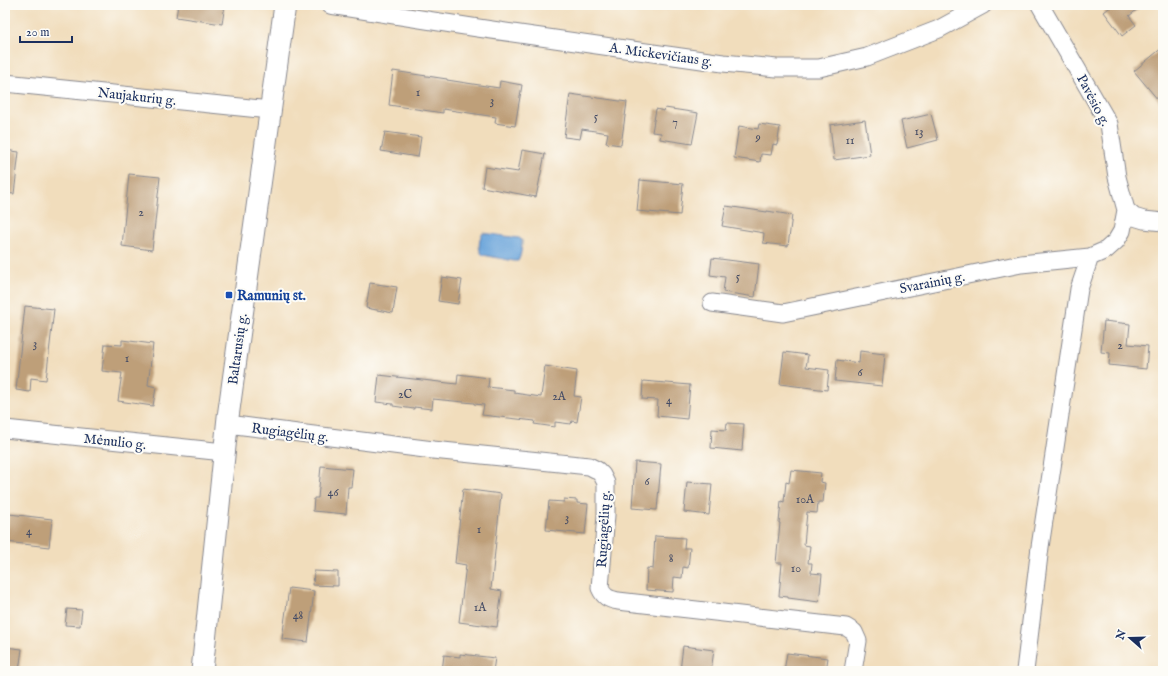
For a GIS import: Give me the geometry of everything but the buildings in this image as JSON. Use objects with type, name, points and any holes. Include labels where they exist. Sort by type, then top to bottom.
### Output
[{"type":"main road","name":"Baltarusių g.","points":[[202,671],[227,424],[285,5]]},
{"type":"street","name":"A. Mickevičiaus g.","points":[[330,5],[388,9],[723,63],[777,68],[819,68],[867,57],[939,29],[982,5]]},
{"type":"street","name":"Pavėsio g.","points":[[1040,5],[1109,124],[1117,177],[1126,210]]},
{"type":"street","name":"Naujakurių g.","points":[[5,83],[270,110]]},
{"type":"street","points":[[1126,210],[1134,218],[1163,222]]},
{"type":"street","name":"Svarainių g.","points":[[712,303],[783,313],[1022,264],[1090,257],[1106,250],[1116,241],[1122,231],[1126,210]]},
{"type":"street","points":[[1025,671],[1040,547],[1079,289],[1090,257]]},
{"type":"street","name":"Rugiagėlių g.","points":[[227,424],[433,450],[589,466],[597,470],[602,475],[606,483],[606,515],[600,588],[602,594],[609,599],[618,601],[846,627],[854,632],[858,641],[853,671]]},
{"type":"street","name":"Mėnulio g.","points":[[5,429],[224,452]]},
{"type":"water","points":[[483,233],[519,238],[522,240],[520,257],[518,261],[483,255],[480,251],[479,244]]},
{"type":"place","name":"Ramunių st.","points":[[229,295]]}]
